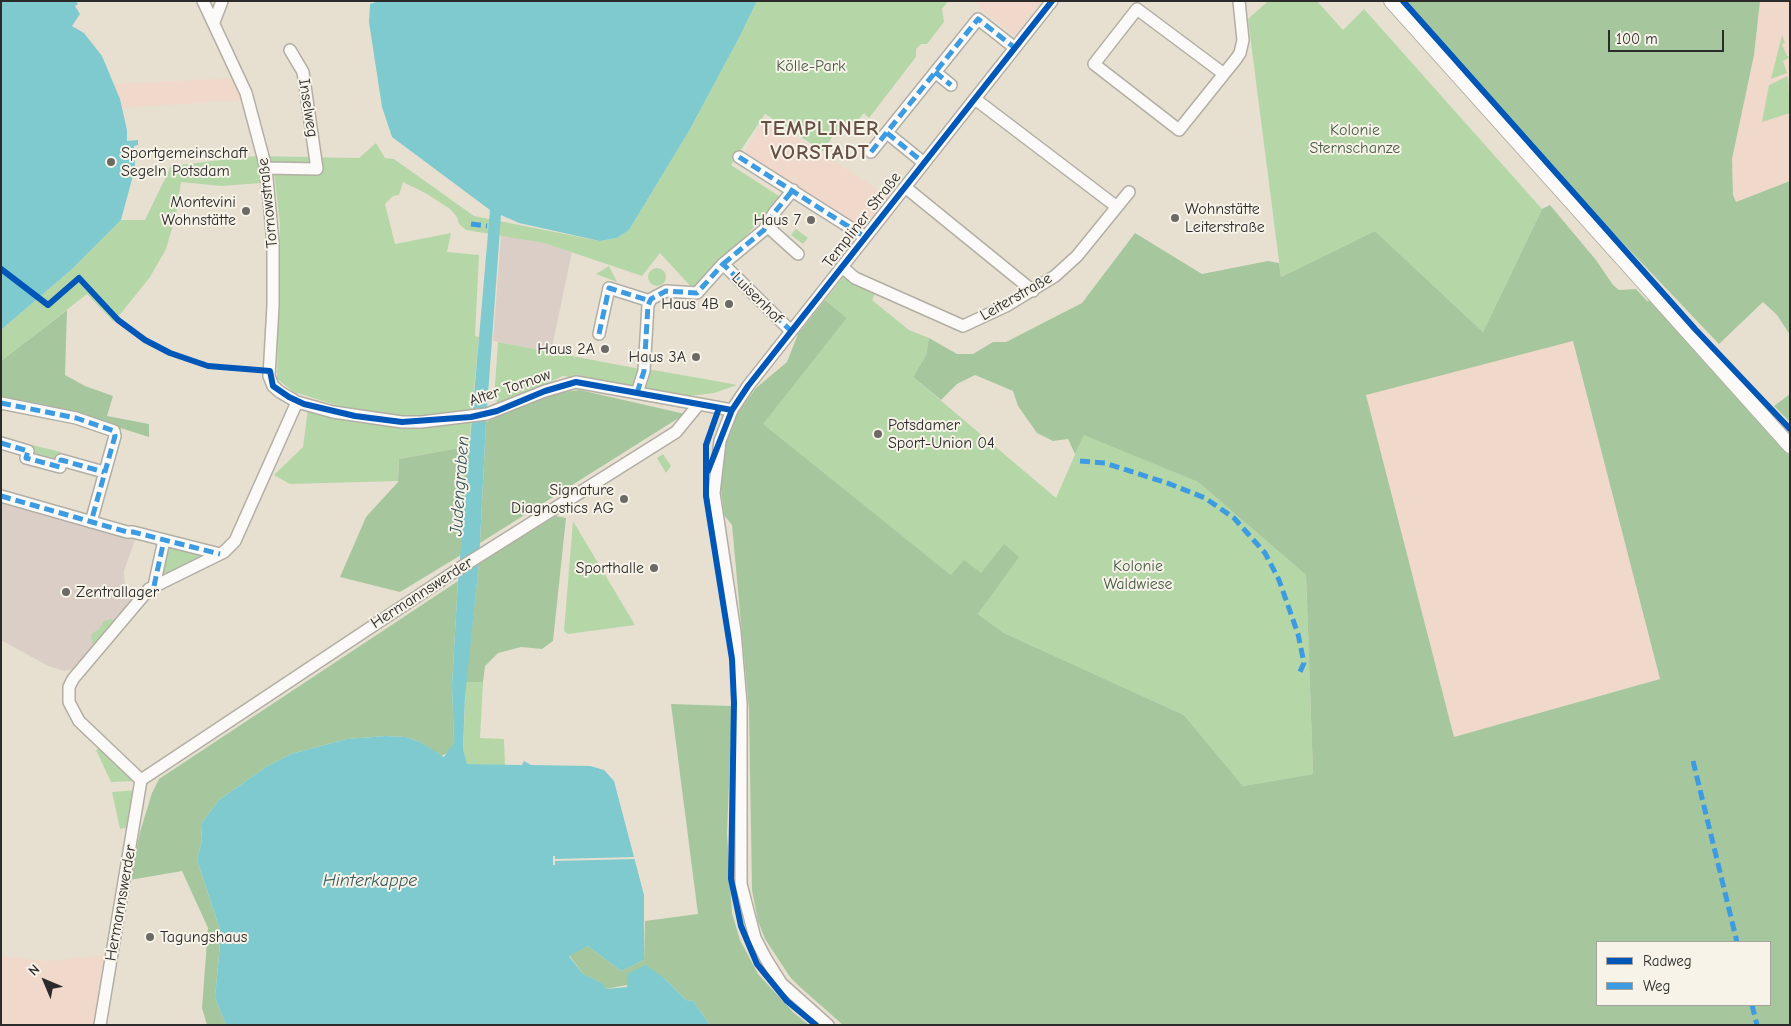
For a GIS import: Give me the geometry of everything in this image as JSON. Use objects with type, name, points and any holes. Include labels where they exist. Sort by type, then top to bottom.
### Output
[{"type":"main road","points":[[1391,1],[1790,446]]},
{"type":"street","name":"Tornowstraße","points":[[203,1],[246,93],[266,168],[273,234],[273,306],[269,376],[273,386],[297,402]]},
{"type":"street","points":[[214,22],[222,1]]},
{"type":"street","name":"Templiner Straße","points":[[828,1025],[781,983],[766,959],[755,938],[741,884],[741,701],[735,632],[714,493],[720,441],[732,410],[748,386],[1052,1]]},
{"type":"street","points":[[1224,74],[1137,9],[1094,64],[1179,130],[1236,60],[1242,45],[1242,19],[1238,1]]},
{"type":"street","points":[[871,152],[978,19],[1015,48]]},
{"type":"street","name":"Inselweg","points":[[266,168],[317,169],[303,72],[290,50]]},
{"type":"street","points":[[935,72],[951,85]]},
{"type":"street","points":[[975,99],[1117,208]]},
{"type":"street","points":[[887,133],[924,163]]},
{"type":"street","points":[[739,157],[865,237]]},
{"type":"street","points":[[905,188],[1034,290]]},
{"type":"street","name":"Luisenhof","points":[[650,301],[656,295],[666,291],[696,293],[723,264],[767,226],[793,190]]},
{"type":"street","name":"Leiterstraße","points":[[842,267],[855,278],[963,326],[1034,290],[1077,256],[1129,192]]},
{"type":"street","points":[[767,226],[798,254]]},
{"type":"street","name":"Luisenhof","points":[[723,264],[791,331]]},
{"type":"street","points":[[599,334],[609,288],[650,301],[648,305],[644,370],[637,393]]},
{"type":"street","name":"Alter Tornow","points":[[297,402],[377,420],[421,422],[487,414],[545,390],[576,382],[732,410]]},
{"type":"street","points":[[141,780],[79,721],[72,709],[68,695],[70,687],[76,674],[148,589],[220,554],[235,541],[297,402]]},
{"type":"street","points":[[1,403],[76,418],[112,430],[114,436],[91,522]]},
{"type":"street","name":"Hermannswerder","points":[[100,1025],[141,780],[460,568],[676,432],[699,404]]},
{"type":"street","points":[[1,443],[28,451],[26,458],[60,467],[62,460],[104,472]]},
{"type":"street","points":[[1,496],[91,522],[220,554]]},
{"type":"street","points":[[154,586],[164,540]]},
{"type":"shaded area","points":[[972,1],[1042,1],[1015,36]]},
{"type":"shaded area","points":[[1760,1],[1790,1],[1790,181],[1735,202],[1733,195],[1732,159],[1754,55]]},
{"type":"shaded area","points":[[235,78],[242,100],[122,108],[113,84]]},
{"type":"shaded area","points":[[766,118],[890,197],[862,231],[742,156]]},
{"type":"shaded area","points":[[501,235],[544,243],[572,252],[551,352],[493,341]]},
{"type":"shaded area","points":[[1573,341],[1660,679],[1454,737],[1366,394]]},
{"type":"shaded area","points":[[1,503],[135,540],[124,571],[125,587],[136,596],[73,669],[64,671],[48,666],[1,640]]},
{"type":"shaded area","points":[[107,955],[95,1025],[1,1025],[1,956],[47,961]]},
{"type":"green space","name":"Kölle-Park","points":[[757,1],[948,1],[942,9],[944,22],[927,44],[921,44],[916,49],[916,57],[869,118],[864,113],[855,124],[850,120],[833,136],[823,151],[765,114],[731,165],[782,198],[694,290],[660,253],[642,276],[544,243],[466,230],[459,224],[457,217],[450,209],[427,194],[403,182],[399,195],[393,196],[385,204],[395,244],[451,233],[447,252],[479,255],[475,336],[479,337],[472,411],[403,417],[355,411],[294,392],[277,379],[280,224],[274,172],[261,183],[221,186],[181,182],[176,215],[166,249],[150,277],[114,322],[87,294],[1,361],[1,330],[71,270],[121,220],[145,220],[171,166],[256,156],[359,158],[376,143],[385,158],[394,159],[474,216],[600,241],[617,238],[629,230],[689,131]]},
{"type":"green space","name":"Kolonie Sternschanze","points":[[1268,1],[1317,1],[1343,30],[1364,9],[1542,209],[1483,332],[1375,231],[1281,277],[1248,19]]},
{"type":"green space","points":[[1406,1],[1760,1],[1754,55],[1732,159],[1733,195],[1736,202],[1790,181],[1790,335],[1777,315],[1763,302],[1719,344],[1579,197]]},
{"type":"green space","points":[[1782,35],[1785,43],[1782,44],[1787,56],[1790,57],[1783,61],[1787,73],[1771,79]]},
{"type":"green space","points":[[1788,76],[1790,113],[1762,122],[1769,85]]},
{"type":"green space","points":[[1550,205],[1596,260],[1613,285],[1619,290],[1636,289],[1647,301],[1653,300],[1790,456],[1790,1025],[843,1025],[790,977],[765,939],[758,921],[752,890],[749,710],[732,525],[724,515],[720,459],[729,427],[740,410],[756,388],[787,362],[798,334],[825,300],[847,318],[763,424],[951,575],[964,560],[981,573],[1004,544],[1019,557],[978,614],[1004,633],[1184,715],[1243,786],[1313,774],[1306,575],[1198,482],[1084,435],[1075,454],[1068,439],[1053,441],[1037,433],[1018,406],[1013,391],[975,375],[957,384],[941,400],[913,377],[926,355],[929,338],[957,354],[973,354],[993,342],[1006,342],[1082,303],[1135,233],[1202,274],[1268,261],[1279,263],[1281,277],[1375,231],[1483,332],[1542,209]],"holes":[[[1573,341],[1660,679],[1454,737],[1366,395]]]},
{"type":"green space","points":[[796,229],[808,238],[803,244],[791,235]]},
{"type":"green space","points":[[609,266],[617,282],[596,274]]},
{"type":"green space","points":[[653,268],[661,268],[666,273],[664,284],[653,286],[648,281],[648,273]]},
{"type":"green space","name":"Kolonie Waldwiese","points":[[844,276],[856,286],[876,292],[872,300],[909,330],[929,338],[926,355],[913,377],[1056,498],[1084,434],[1198,482],[1306,575],[1313,774],[1243,786],[1184,715],[1004,633],[978,614],[986,603],[762,424],[847,318],[825,300]]},
{"type":"green space","points":[[67,310],[65,375],[85,386],[113,396],[107,416],[149,424],[149,437],[82,416],[1,399],[1,361]]},
{"type":"green space","points":[[498,342],[640,369],[637,388],[563,376],[500,405],[494,398]]},
{"type":"green space","points":[[647,369],[737,385],[714,393],[689,396],[644,389]]},
{"type":"green space","points":[[580,390],[685,414],[480,543],[486,422],[554,393]]},
{"type":"green space","points":[[1790,394],[1790,422],[1774,406]]},
{"type":"green space","points":[[308,409],[346,419],[394,427],[422,427],[471,421],[470,446],[399,459],[398,481],[290,484],[274,475],[303,447]]},
{"type":"green space","points":[[32,445],[61,452],[58,465],[29,458]]},
{"type":"green space","points":[[470,446],[461,555],[400,592],[340,577],[366,517],[398,482],[399,459]]},
{"type":"green space","points":[[663,454],[671,466],[666,473],[657,458]]},
{"type":"green space","points":[[556,516],[566,518],[553,641],[542,649],[521,647],[498,653],[485,666],[483,682],[466,682],[479,562]]},
{"type":"green space","points":[[573,521],[635,625],[568,634],[564,631]]},
{"type":"green space","points":[[165,544],[206,556],[163,578],[161,577]]},
{"type":"green space","points":[[458,581],[452,685],[454,743],[448,753],[441,756],[420,742],[406,737],[386,736],[347,739],[291,754],[266,767],[219,800],[201,824],[202,840],[197,860],[221,933],[215,998],[226,1025],[207,1025],[202,1008],[208,928],[182,871],[130,880],[140,832],[152,793],[159,779]]},
{"type":"green space","points":[[111,619],[115,621],[94,644],[92,643],[91,634],[99,629],[104,621]]},
{"type":"green space","points":[[466,682],[483,682],[480,738],[504,739],[505,765],[466,764],[463,749]]},
{"type":"green space","points":[[671,704],[732,706],[727,834],[732,913],[740,940],[758,974],[794,1013],[809,1025],[710,1025],[693,1001],[686,1000],[664,978],[606,989],[601,983],[583,974],[569,955],[588,946],[621,971],[644,960],[645,921],[698,914]]},
{"type":"green space","points":[[100,747],[135,781],[111,782],[96,750]]},
{"type":"green space","points":[[138,790],[131,827],[120,829],[112,792]]},
{"type":"water","points":[[1,1],[76,1],[78,4],[75,6],[80,14],[72,26],[84,33],[102,56],[120,99],[127,130],[127,141],[138,140],[138,145],[134,146],[135,168],[121,220],[71,270],[1,330]]},
{"type":"water","name":"Hinterkappe","points":[[379,1],[757,1],[689,131],[629,230],[617,238],[600,241],[519,223],[501,215],[486,422],[479,562],[465,698],[463,749],[467,764],[522,765],[524,761],[531,765],[590,766],[604,770],[614,781],[644,895],[644,960],[621,971],[588,946],[569,956],[583,974],[602,983],[606,989],[627,987],[627,974],[646,965],[664,978],[686,1000],[693,1001],[710,1025],[226,1025],[215,998],[221,933],[197,860],[202,840],[201,824],[219,800],[266,767],[291,754],[347,739],[386,736],[406,737],[420,742],[444,757],[454,743],[452,685],[458,581],[490,210],[392,137],[382,107],[369,22],[370,4]]},
{"type":"pier","points":[[553,856],[555,856],[555,859],[635,857],[635,859],[555,861],[555,865],[553,865]]},
{"type":"ferry route","points":[[1,269],[38,297]]},
{"type":"marked path","points":[[871,152],[978,19],[1015,48]]},
{"type":"marked path","points":[[935,72],[951,85]]},
{"type":"marked path","points":[[887,133],[924,163]]},
{"type":"marked path","points":[[739,157],[865,237]]},
{"type":"marked path","points":[[723,264],[764,230],[774,213],[793,190]]},
{"type":"marked path","points":[[471,224],[487,226]]},
{"type":"marked path","points":[[637,393],[644,371],[648,305],[651,299],[666,291],[697,293],[723,264],[791,331]]},
{"type":"marked path","points":[[599,334],[609,288],[650,301]]},
{"type":"marked path","points":[[1,403],[76,418],[114,431],[115,436],[91,522]]},
{"type":"marked path","points":[[1,443],[28,451],[26,458],[60,467],[61,460],[104,472]]},
{"type":"marked path","points":[[1080,461],[1105,463],[1170,484],[1205,498],[1234,518],[1265,553],[1279,580],[1298,634],[1304,663],[1300,672]]},
{"type":"marked path","points":[[1,496],[127,532],[220,554]]},
{"type":"marked path","points":[[154,586],[164,540]]},
{"type":"marked path","points":[[1693,761],[1737,941]]},
{"type":"marked path","points":[[1752,1006],[1757,1025]]},
{"type":"cycle path","points":[[708,471],[732,410],[748,386],[1052,1]]},
{"type":"cycle path","points":[[1403,1],[1695,329],[1790,429]]},
{"type":"cycle path","points":[[1,269],[48,305],[79,278],[118,320],[145,340],[170,353],[208,366],[270,371],[273,386],[289,397],[304,404],[355,416],[402,422],[471,417],[497,411],[545,391],[576,382],[732,410]]},
{"type":"cycle path","points":[[719,408],[706,445],[706,496],[732,659],[734,703],[731,879],[741,926],[757,964],[787,1001],[816,1025]]},
{"type":"place","name":"Sportgemeinschaft Segeln Potsdam","points":[[111,162]]},
{"type":"place","name":"Montevini Wohnstätte","points":[[246,211]]},
{"type":"place","name":"Wohnstätte Leiterstraße","points":[[1175,218]]},
{"type":"place","name":"Haus 7","points":[[811,220]]},
{"type":"place","name":"Haus 4B","points":[[729,304]]},
{"type":"place","name":"Haus 2A","points":[[605,349]]},
{"type":"place","name":"Haus 3A","points":[[696,357]]},
{"type":"place","name":"Potsdamer Sport-Union 04","points":[[878,434]]},
{"type":"place","name":"Signature Diagnostics AG","points":[[624,499]]},
{"type":"place","name":"Sporthalle","points":[[654,568]]},
{"type":"place","name":"Zentrallager","points":[[66,592]]},
{"type":"place","name":"Tagungshaus","points":[[150,937]]},
{"type":"district","name":"TEMPLINER VORSTADT","points":[[820,141]]},
{"type":"water label","name":"Judengraben","points":[[460,486]]}]
